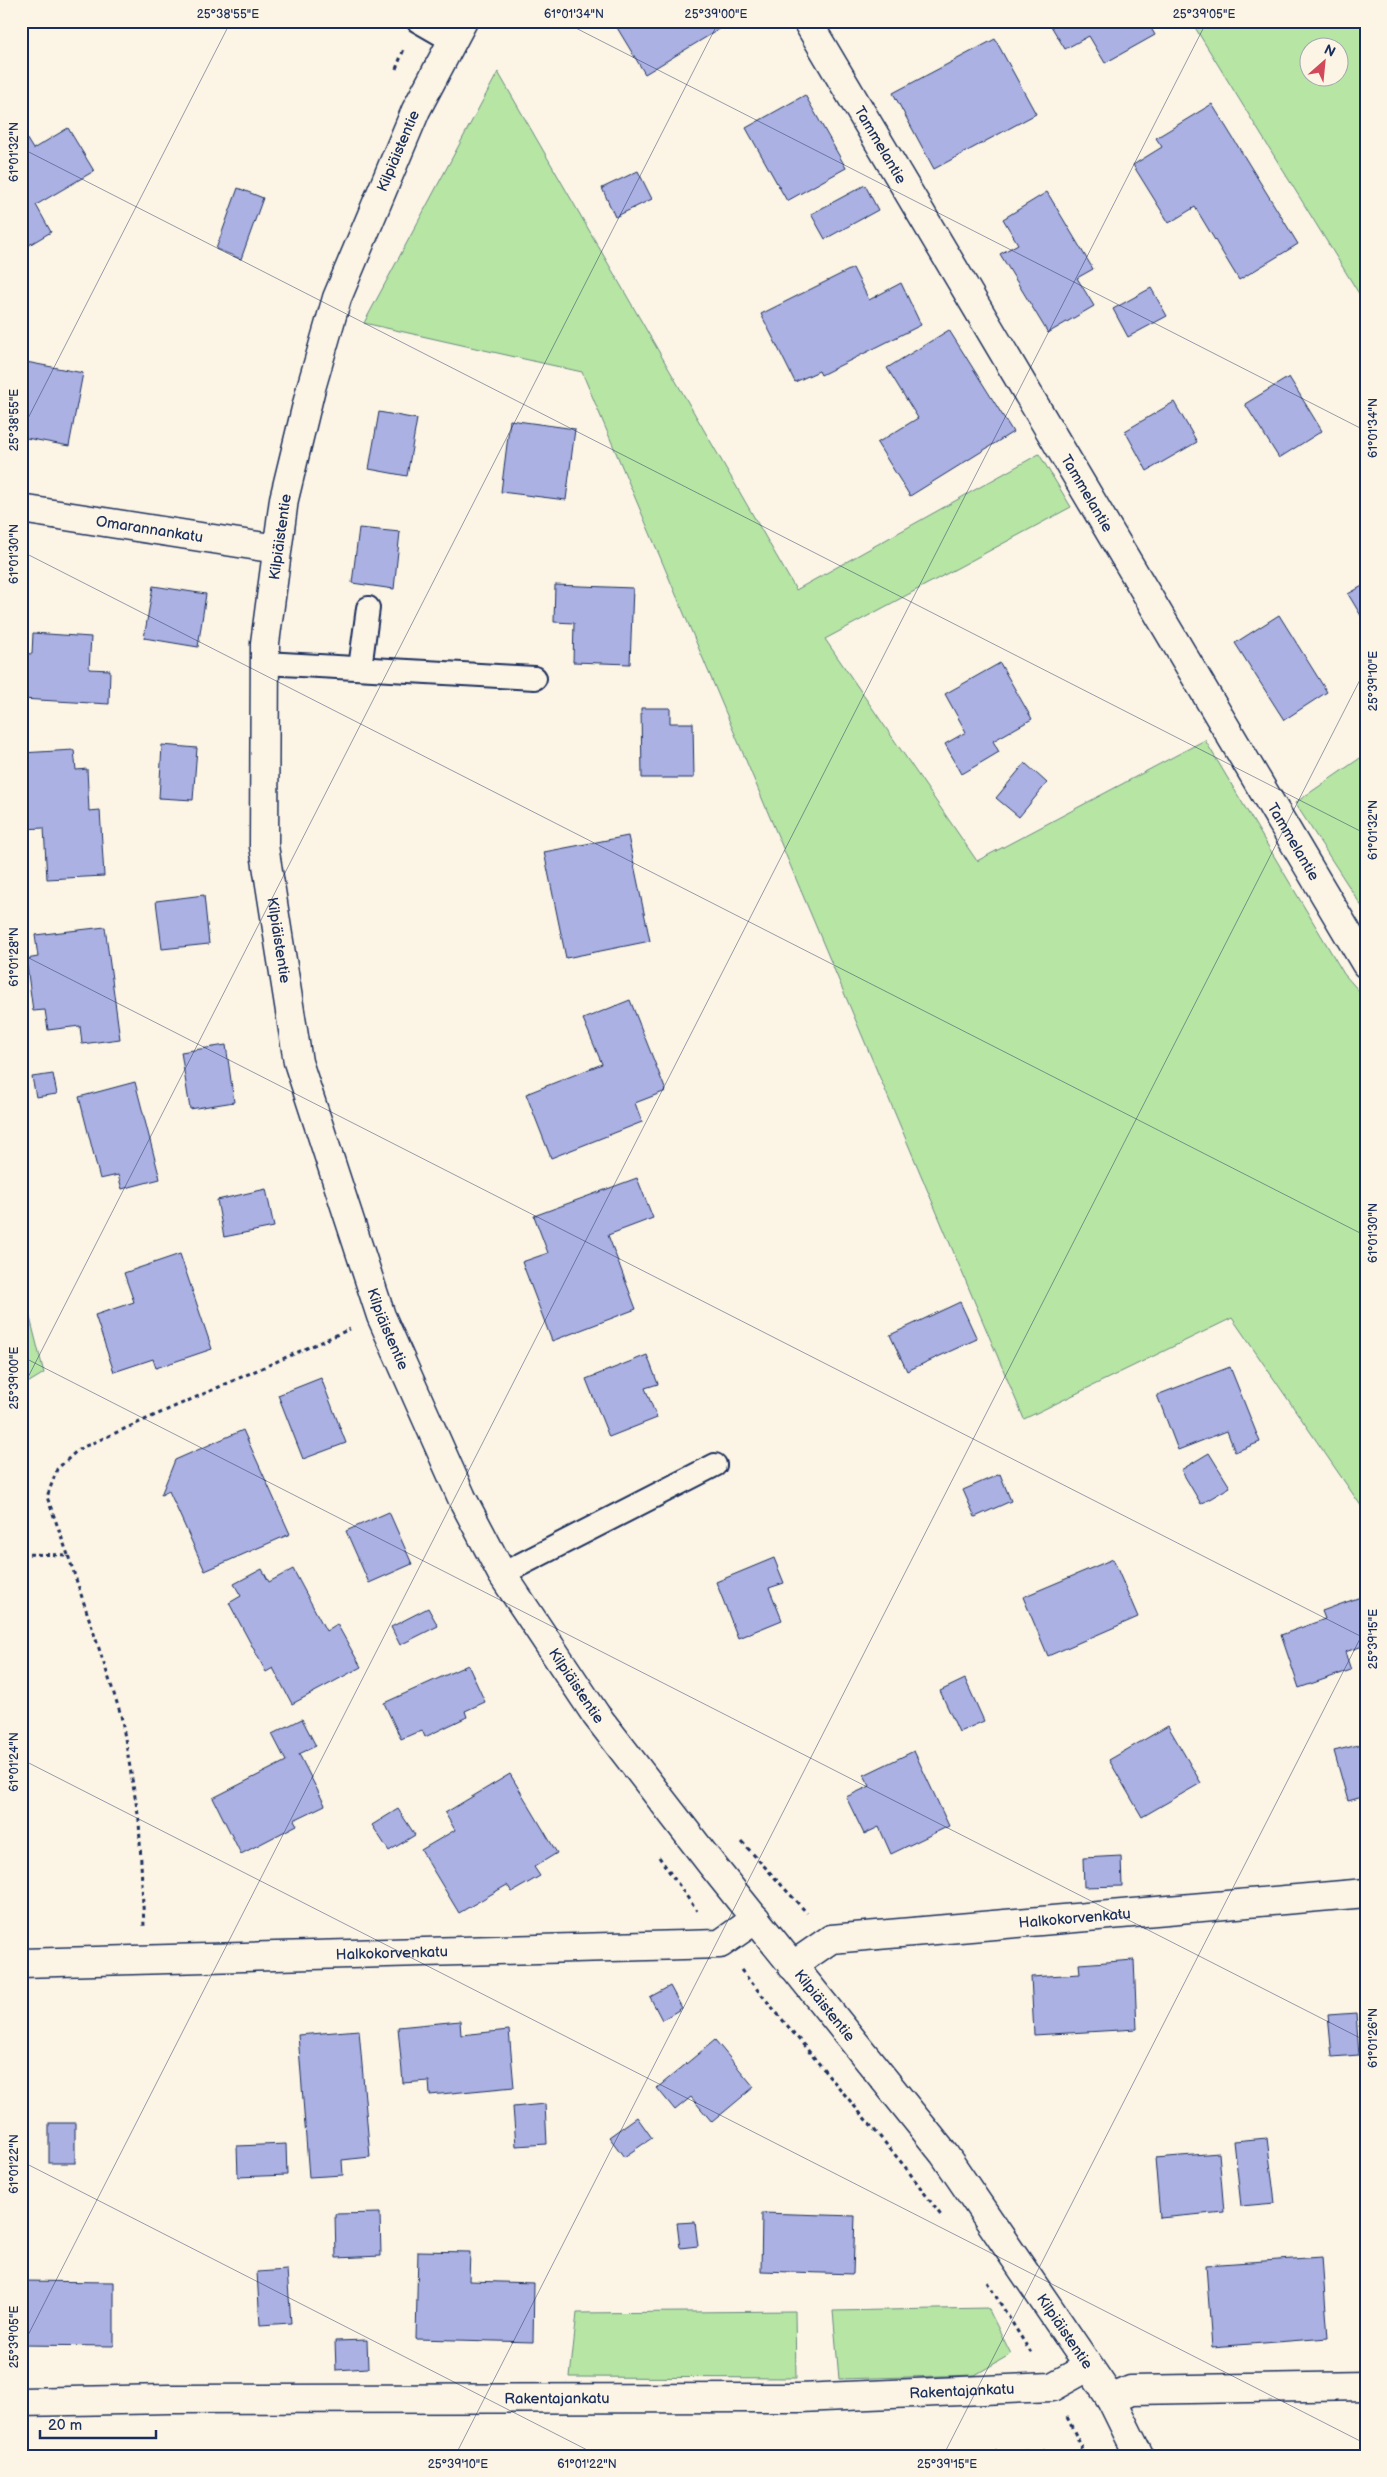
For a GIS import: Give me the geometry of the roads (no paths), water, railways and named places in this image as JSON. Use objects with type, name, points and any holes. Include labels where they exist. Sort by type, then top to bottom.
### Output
[{"type":"street","name":"Tammelantie","points":[[807,21],[1366,964]]},
{"type":"street","name":"Kilpiäistentie","points":[[457,31],[416,110],[337,298],[308,397],[284,499],[265,643],[264,846],[298,1062],[382,1316],[462,1498],[502,1574],[596,1714],[792,1966],[944,2154],[1111,2399],[1139,2456]]},
{"type":"street","name":"Omarannankatu","points":[[21,509],[278,549]]},
{"type":"street","name":"Halkokorvenkatu","points":[[792,1966],[831,1939],[1366,1893]]},
{"type":"street","name":"Halkokorvenkatu","points":[[21,1963],[720,1944],[756,1919]]},
{"type":"street","name":"Rakentajankatu","points":[[21,2402],[169,2399],[800,2398],[1052,2387],[1088,2367]]},
{"type":"street","points":[[1111,2399],[1131,2390],[1366,2386]]},
{"type":"lane","points":[[418,21],[457,31]]},
{"type":"lane","points":[[360,668],[368,608]]},
{"type":"lane","points":[[265,663],[535,678]]},
{"type":"lane","points":[[502,1574],[715,1465]]}]
